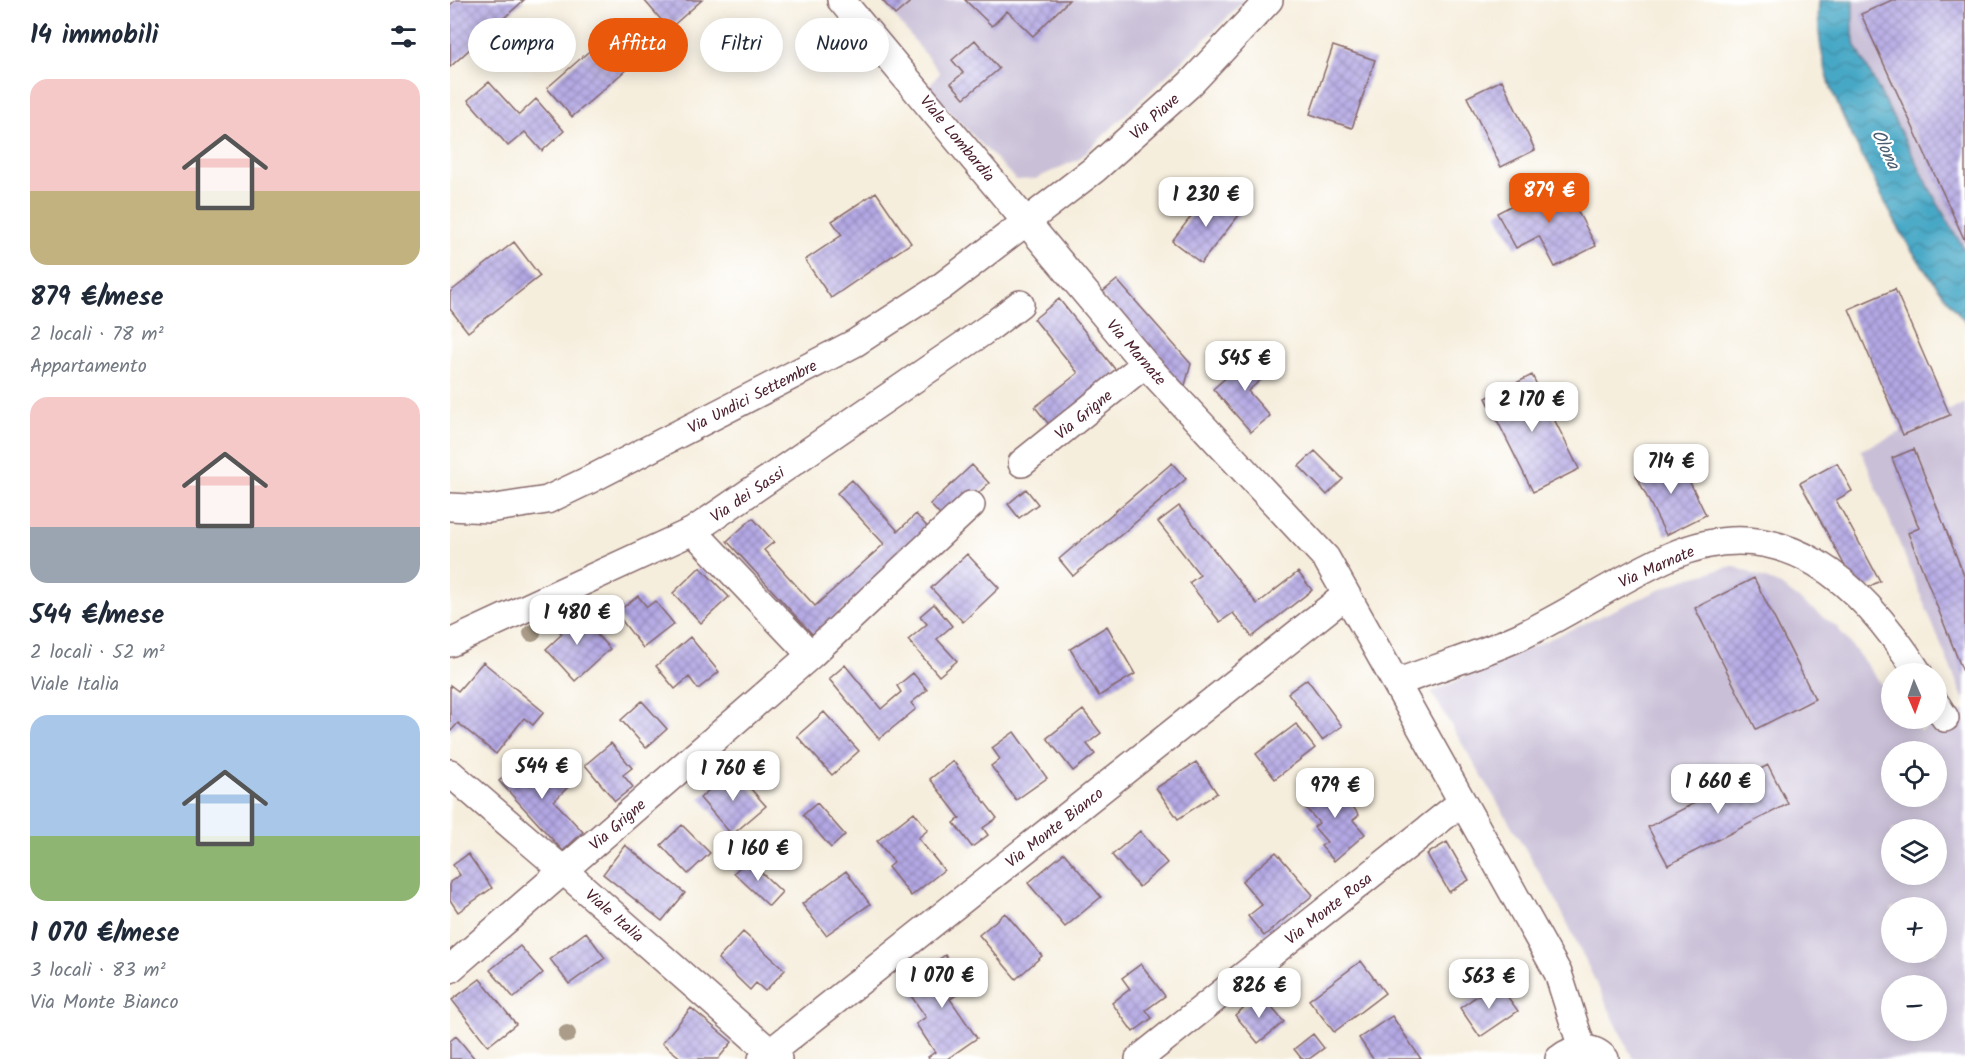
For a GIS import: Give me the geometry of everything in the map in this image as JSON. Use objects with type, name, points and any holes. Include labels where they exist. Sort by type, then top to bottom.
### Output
[{"type":"street","name":"Viale Lombardia","points":[[841,0],[1028,221]]},
{"type":"street","name":"Via Piave","points":[[1028,221],[1095,169],[1190,84],[1269,0]]},
{"type":"street","name":"Via Marnate","points":[[1028,221],[1145,364],[1326,558],[1558,973],[1582,1055]]},
{"type":"street","name":"Via Undici Settembre","points":[[450,507],[489,509],[547,500],[591,479],[855,343],[940,287],[1028,221]]},
{"type":"street","name":"Via dei Sassi","points":[[450,643],[693,531],[1020,304]]},
{"type":"street","name":"Via Grigne","points":[[1022,463],[1145,364]]},
{"type":"street","name":"Via Grigne","points":[[450,969],[811,655],[971,505]]},
{"type":"street","points":[[693,531],[811,655]]},
{"type":"street","name":"Via Marnate","points":[[1396,683],[1519,637],[1674,555],[1724,542],[1772,545],[1795,552],[1839,577],[1880,618],[1911,663]]},
{"type":"street","name":"Via Monte Bianco","points":[[770,1057],[1346,595]]},
{"type":"street","name":"Viale Italia","points":[[450,773],[564,871],[770,1057]]},
{"type":"street","name":"Via Monte Rosa","points":[[1138,1059],[1462,802]]},
{"type":"shaded area","points":[[882,0],[1244,0],[1079,159],[1035,179],[1016,180],[927,88],[940,73]]},
{"type":"shaded area","points":[[1853,0],[1965,0],[1965,251],[1856,46],[1853,35]]},
{"type":"shaded area","points":[[1965,403],[1965,703],[1861,450]]},
{"type":"shaded area","points":[[1733,566],[1778,584],[1837,627],[1881,683],[1881,729],[1918,729],[1920,731],[1947,729],[1947,718],[1965,710],[1965,1059],[1633,1059],[1556,900],[1431,692],[1684,579]]},
{"type":"water","name":"Olona","points":[[1819,0],[1853,0],[1853,35],[1856,46],[1965,251],[1965,322],[1904,238],[1845,121],[1824,63],[1818,22]]},
{"type":"building","points":[[456,0],[524,0],[504,18],[468,18],[468,51],[450,67],[450,5]]},
{"type":"building","points":[[644,0],[702,0],[682,18],[660,18]]},
{"type":"building","points":[[882,0],[907,0],[909,3],[895,15]]},
{"type":"building","points":[[965,0],[1069,0],[1033,36],[1007,11],[992,26]]},
{"type":"building","points":[[1892,0],[1965,0],[1965,241],[1861,14]]},
{"type":"building","points":[[975,40],[999,69],[964,98],[951,83],[963,73],[952,60]]},
{"type":"building","points":[[1333,46],[1375,60],[1352,128],[1310,114]]},
{"type":"building","points":[[588,52],[588,72],[623,72],[572,117],[547,88],[565,72],[576,72],[576,63]]},
{"type":"building","points":[[1502,80],[1535,150],[1501,167],[1467,97]]},
{"type":"building","points":[[489,82],[519,115],[536,99],[564,131],[542,151],[525,132],[508,146],[468,100]]},
{"type":"building","points":[[1561,180],[1596,246],[1555,267],[1539,236],[1516,248],[1497,213]]},
{"type":"building","points":[[876,192],[911,243],[831,298],[805,260],[842,235],[832,221]]},
{"type":"building","points":[[1210,192],[1239,215],[1201,263],[1172,241]]},
{"type":"building","points":[[514,242],[540,276],[468,332],[450,309],[450,292]]},
{"type":"building","points":[[1117,280],[1191,364],[1184,389],[1100,294]]},
{"type":"building","points":[[1895,289],[1950,415],[1903,435],[1849,309]]},
{"type":"building","points":[[1059,299],[1118,373],[1051,427],[1035,407],[1078,373],[1034,319]]},
{"type":"building","points":[[1255,352],[1271,371],[1248,391],[1270,416],[1251,432],[1213,389]]},
{"type":"building","points":[[1532,375],[1579,469],[1533,492],[1486,398]]},
{"type":"building","points":[[1914,449],[1965,578],[1965,677],[1908,533],[1919,528],[1892,458]]},
{"type":"building","points":[[1315,451],[1343,479],[1327,495],[1299,466]]},
{"type":"building","points":[[1677,456],[1706,515],[1666,535],[1636,475]]},
{"type":"building","points":[[1172,463],[1186,479],[1073,576],[1059,559]]},
{"type":"building","points":[[1837,463],[1852,491],[1836,500],[1880,581],[1859,592],[1800,483]]},
{"type":"building","points":[[972,465],[989,483],[947,523],[930,504]]},
{"type":"building","points":[[852,480],[898,531],[916,514],[930,530],[814,636],[727,541],[753,518],[774,542],[764,550],[815,606],[884,544],[837,493]]},
{"type":"building","points":[[1026,489],[1038,504],[1019,518],[1008,504]]},
{"type":"building","points":[[1179,506],[1257,604],[1298,572],[1312,590],[1252,637],[1233,613],[1220,622],[1189,583],[1200,575],[1158,522]]},
{"type":"building","points":[[967,554],[999,588],[963,622],[931,588]]},
{"type":"building","points":[[700,567],[729,597],[701,623],[673,593]]},
{"type":"building","points":[[1754,578],[1815,699],[1756,729],[1695,608]]},
{"type":"building","points":[[638,596],[647,607],[655,601],[674,624],[643,648],[616,613]]},
{"type":"building","points":[[934,604],[952,626],[937,639],[957,661],[939,676],[908,640],[927,624],[920,616]]},
{"type":"building","points":[[575,611],[610,649],[575,681],[546,649],[562,634],[556,627]]},
{"type":"building","points":[[1107,626],[1135,674],[1099,696],[1070,649]]},
{"type":"building","points":[[690,637],[719,672],[698,689],[689,677],[675,689],[656,666]]},
{"type":"building","points":[[483,662],[544,712],[533,725],[524,718],[496,754],[458,723],[450,732],[450,685],[458,691]]},
{"type":"building","points":[[845,665],[881,709],[901,692],[897,686],[913,673],[927,690],[911,703],[916,709],[879,739],[829,679]]},
{"type":"building","points":[[1307,679],[1342,726],[1322,740],[1288,693]]},
{"type":"building","points":[[642,701],[667,729],[646,748],[621,720]]},
{"type":"building","points":[[1083,710],[1101,733],[1087,744],[1095,754],[1073,771],[1047,738]]},
{"type":"building","points":[[824,712],[859,751],[832,775],[797,736]]},
{"type":"building","points":[[1296,724],[1315,748],[1275,779],[1256,754]]},
{"type":"building","points":[[1014,732],[1047,778],[1016,800],[991,766],[1000,759],[992,748]]},
{"type":"building","points":[[611,743],[632,768],[623,775],[633,787],[615,801],[585,765]]},
{"type":"building","points":[[542,759],[568,787],[554,801],[583,832],[563,851],[499,781],[522,760],[530,770]]},
{"type":"building","points":[[953,761],[997,818],[983,828],[988,835],[972,847],[954,823],[960,818],[930,779]]},
{"type":"building","points":[[1196,762],[1217,793],[1178,819],[1156,788]]},
{"type":"building","points":[[1768,765],[1788,804],[1668,865],[1648,827]]},
{"type":"building","points":[[733,769],[766,806],[732,835],[700,798]]},
{"type":"building","points":[[1337,778],[1350,794],[1346,798],[1359,815],[1353,820],[1365,834],[1334,861],[1321,846],[1327,842],[1314,827],[1319,823],[1304,806]]},
{"type":"building","points":[[817,803],[845,835],[831,848],[803,815]]},
{"type":"building","points":[[914,812],[928,830],[918,838],[944,870],[911,896],[888,867],[894,862],[877,841]]},
{"type":"building","points":[[682,825],[710,853],[688,874],[661,845]]},
{"type":"building","points":[[1140,831],[1167,863],[1139,887],[1112,855]]},
{"type":"building","points":[[1447,842],[1469,880],[1449,892],[1427,854]]},
{"type":"building","points":[[625,845],[685,893],[662,921],[603,874]]},
{"type":"building","points":[[1276,852],[1313,895],[1264,936],[1248,916],[1262,905],[1242,881]]},
{"type":"building","points":[[1064,853],[1101,897],[1065,927],[1028,883]]},
{"type":"building","points":[[468,854],[492,888],[458,912],[450,900],[450,882],[460,875],[453,865]]},
{"type":"building","points":[[747,859],[782,892],[769,906],[734,873]]},
{"type":"building","points":[[846,871],[870,904],[826,935],[802,904]]},
{"type":"building","points":[[1005,913],[1042,956],[1016,979],[979,935]]},
{"type":"building","points":[[586,932],[605,958],[569,984],[550,959]]},
{"type":"building","points":[[743,932],[785,970],[765,991],[756,983],[750,990],[718,959]]},
{"type":"building","points":[[520,946],[543,973],[514,998],[490,970]]},
{"type":"building","points":[[945,955],[967,988],[950,999],[977,1038],[947,1059],[929,1059],[928,1057],[935,1052],[916,1024],[926,1017],[911,996],[918,991],[910,980]]},
{"type":"building","points":[[1361,961],[1385,993],[1334,1032],[1309,1000]]},
{"type":"building","points":[[1141,964],[1165,996],[1146,1010],[1152,1018],[1133,1032],[1112,1003],[1130,989],[1122,978]]},
{"type":"building","points":[[480,979],[516,1024],[488,1046],[452,1000]]},
{"type":"building","points":[[1497,982],[1518,1011],[1480,1037],[1460,1008]]},
{"type":"building","points":[[1260,994],[1284,1022],[1258,1043],[1235,1015]]},
{"type":"building","points":[[691,1008],[732,1042],[718,1059],[682,1059],[662,1043]]},
{"type":"building","points":[[1392,1016],[1421,1059],[1373,1059],[1359,1038]]},
{"type":"building","points":[[1313,1034],[1324,1048],[1309,1059],[1302,1059],[1294,1049]]},
{"type":"building","points":[[456,1036],[475,1059],[450,1059],[450,1041]]}]
